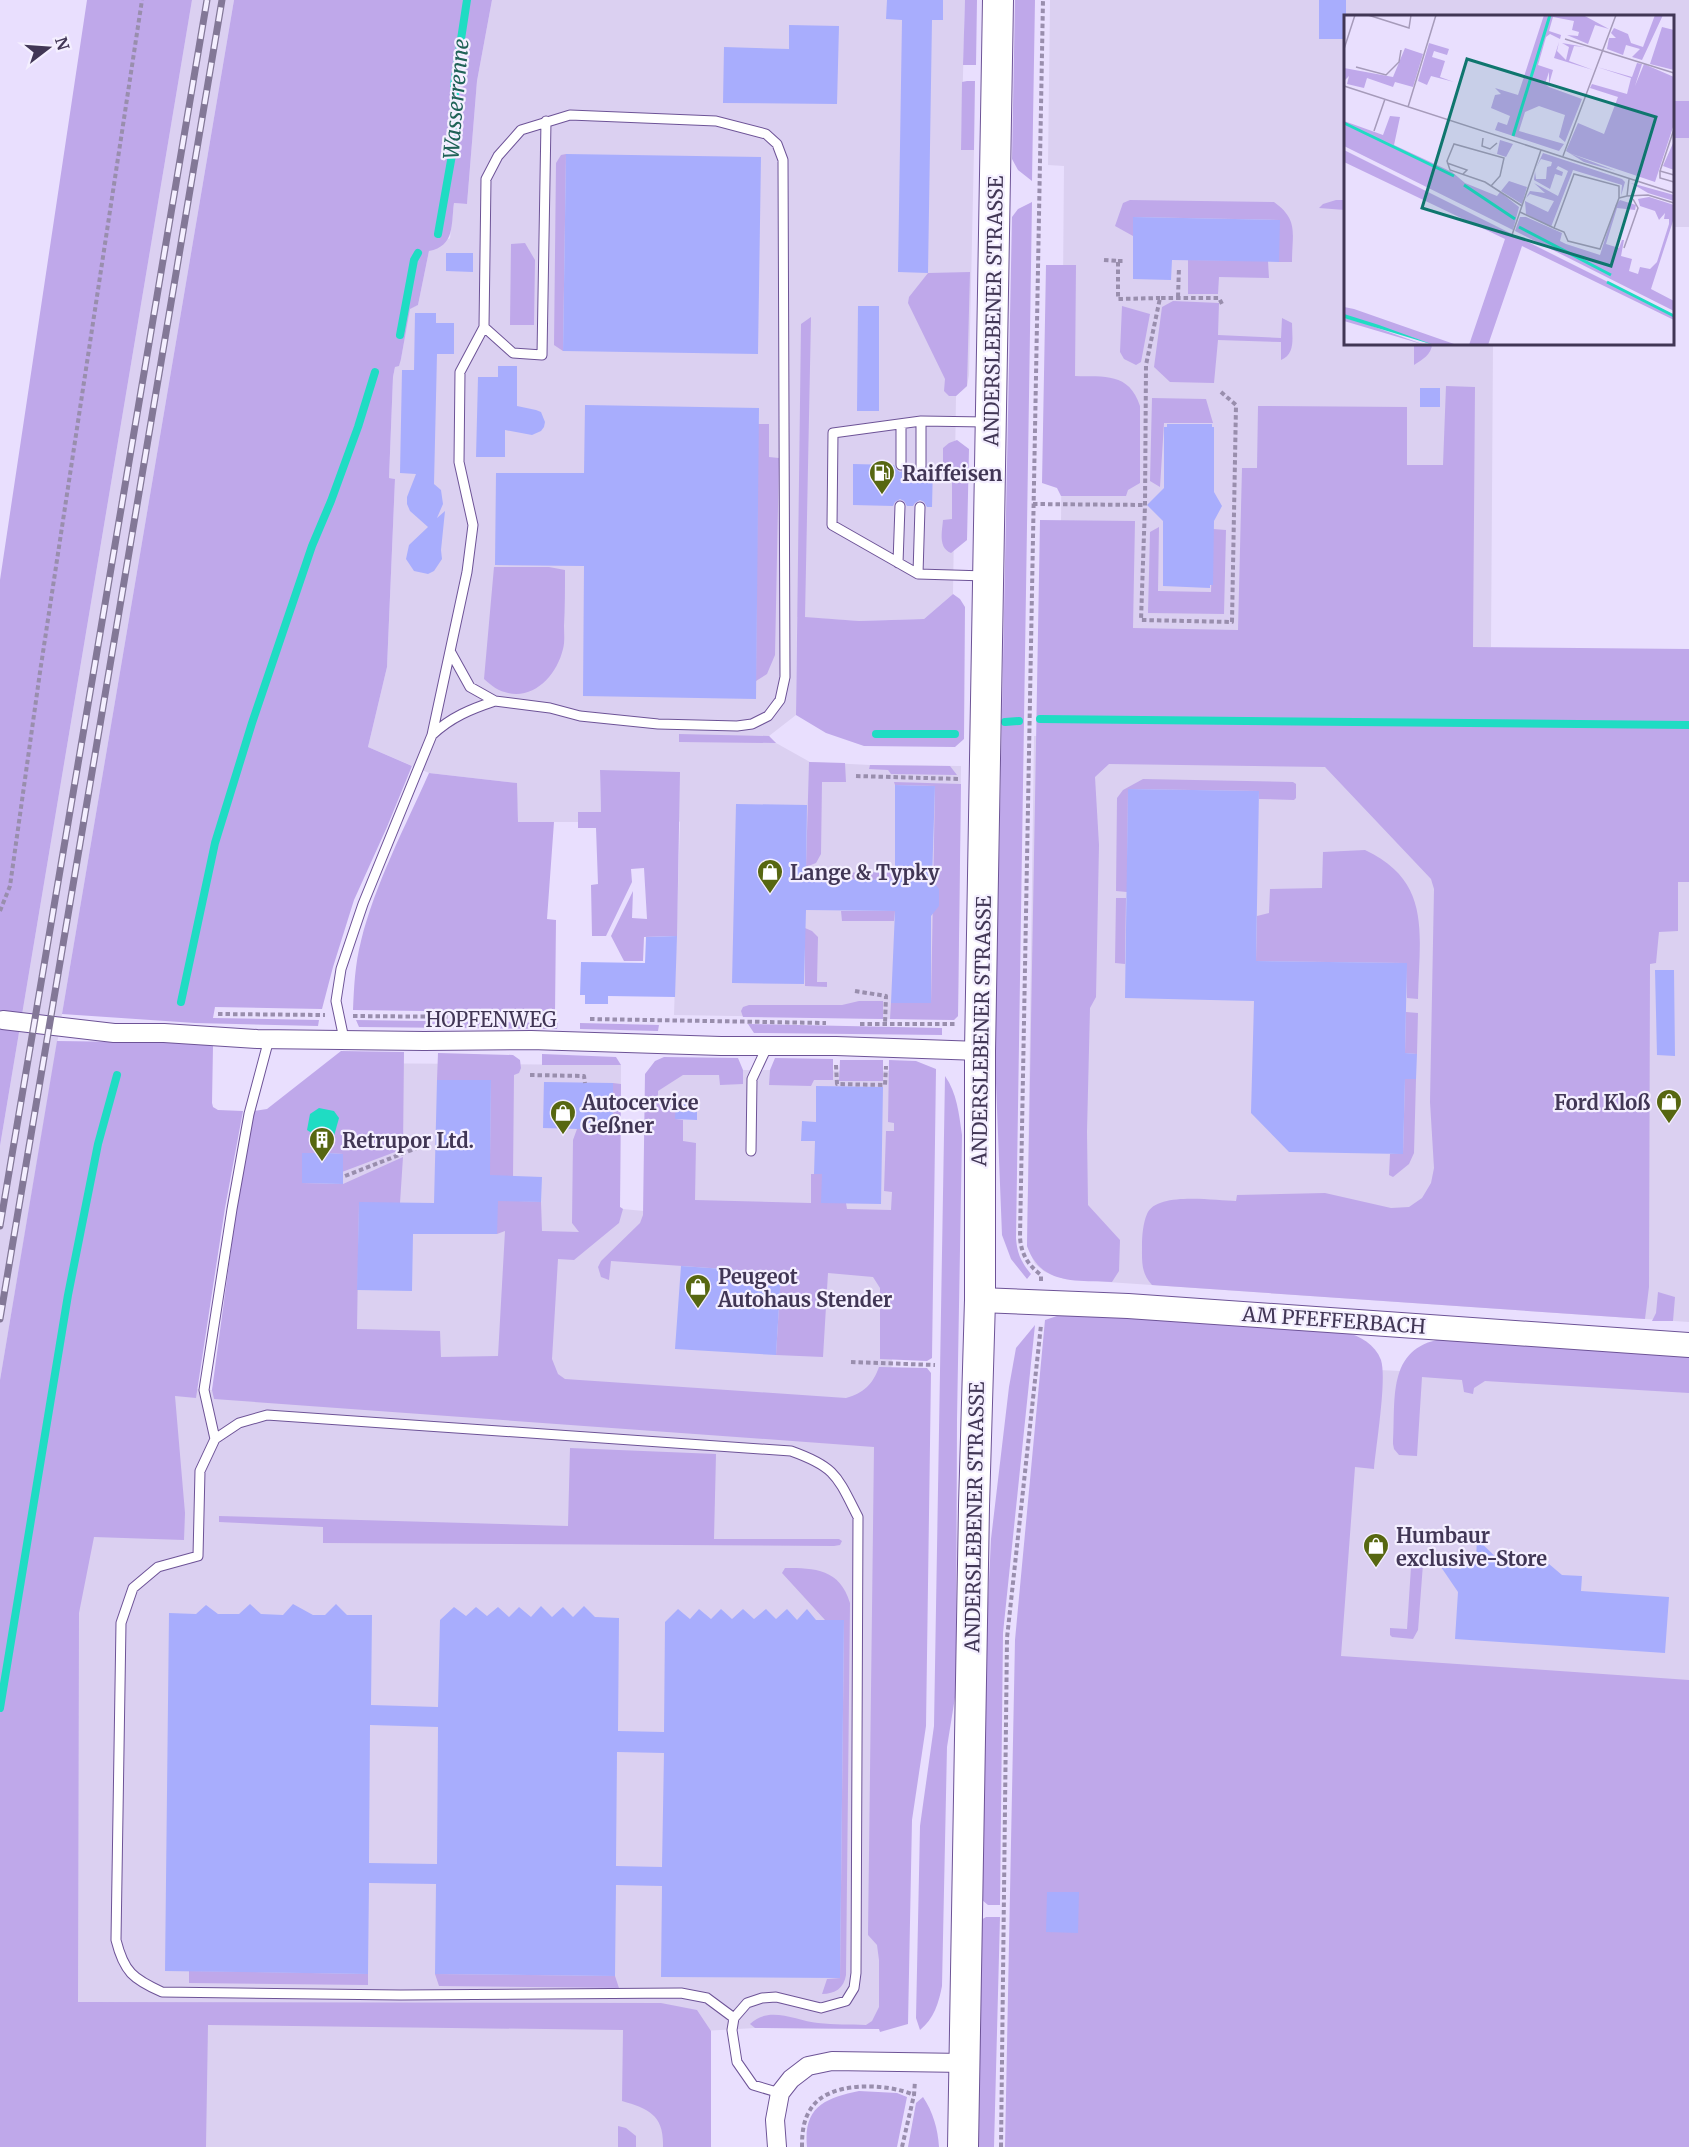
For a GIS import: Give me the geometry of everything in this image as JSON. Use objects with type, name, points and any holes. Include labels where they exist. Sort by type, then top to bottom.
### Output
[{"type":"main road","name":"ANDERSLEBENER STRASSE","points":[[963,2147],[974,1506],[980,1300],[980,1051],[998,0]]},
{"type":"street","name":"HOPFENWEG","points":[[3,1020],[114,1033],[164,1033],[270,1039],[531,1040],[980,1051]]},
{"type":"street","name":"AM PFEFFERBACH","points":[[980,1300],[1128,1306],[1689,1345]]},
{"type":"street","points":[[777,2147],[775,2120],[780,2093],[791,2079],[808,2066],[832,2061],[965,2063]]},
{"type":"lane","points":[[344,1039],[336,1001],[341,969],[363,904],[432,735],[450,651],[467,572],[473,525],[459,462],[460,372],[484,327],[486,179],[498,156],[521,130],[570,115],[716,121],[766,134],[777,144],[783,160],[785,677],[780,700],[768,716],[752,724],[737,726],[658,724],[580,716],[549,708],[495,701],[470,687],[450,651]]},
{"type":"lane","points":[[484,327],[513,353],[542,355],[546,122]]},
{"type":"lane","points":[[988,576],[918,574],[832,525],[833,433],[921,421],[991,423]]},
{"type":"lane","points":[[921,421],[921,466]]},
{"type":"lane","points":[[901,424],[901,465]]},
{"type":"lane","points":[[898,563],[900,506]]},
{"type":"lane","points":[[918,574],[920,507]]},
{"type":"lane","points":[[432,735],[445,723],[465,711],[495,701]]},
{"type":"lane","points":[[215,1439],[204,1390],[249,1114],[270,1039]]},
{"type":"lane","points":[[751,1151],[752,1079],[767,1047]]},
{"type":"lane","points":[[734,2019],[708,1998],[681,1993],[401,1995],[162,1992],[139,1982],[121,1961],[116,1940],[121,1623],[133,1588],[158,1567],[198,1556],[200,1471],[215,1439],[239,1423],[267,1415],[791,1451],[817,1461],[837,1476],[858,1517],[856,1973],[854,1989],[846,2001],[821,2008],[776,1997],[762,1998],[747,2003],[734,2019],[732,2030],[737,2062],[753,2085],[780,2093]]},
{"type":"path","points":[[0,911],[10,886],[142,0]]},
{"type":"path","points":[[1001,2147],[1007,1638],[1041,1335],[1041,1275],[1027,1262],[1020,1237],[1042,0]]},
{"type":"path","points":[[1104,260],[1125,261]]},
{"type":"path","points":[[1118,261],[1118,299],[1219,298],[1223,306]]},
{"type":"path","points":[[1178,297],[1179,267]]},
{"type":"path","points":[[1160,298],[1146,365],[1141,620],[1233,622],[1236,405],[1221,392]]},
{"type":"path","points":[[1033,504],[1145,505]]},
{"type":"path","points":[[856,776],[966,779]]},
{"type":"path","points":[[855,991],[886,996],[885,1024]]},
{"type":"path","points":[[836,1046],[837,1084],[885,1085],[886,1047]]},
{"type":"path","points":[[530,1075],[584,1076],[585,1083]]},
{"type":"path","points":[[345,1176],[422,1146]]},
{"type":"path","points":[[851,1362],[935,1365]]},
{"type":"path","points":[[903,2147],[914,2095],[915,2062]]},
{"type":"path","points":[[802,2147],[804,2126],[810,2109],[821,2098],[855,2087],[884,2086],[901,2089],[914,2095]]},
{"type":"shaded area","points":[[87,0],[192,0],[0,1146],[0,580]]},
{"type":"shaded area","points":[[192,0],[234,0],[0,1380],[0,1146]]},
{"type":"shaded area","points":[[234,0],[492,0],[477,81],[467,204],[454,203],[452,227],[448,239],[429,251],[418,305],[410,309],[401,359],[399,366],[395,367],[393,377],[389,478],[395,479],[387,667],[368,747],[412,766],[354,900],[322,1009],[215,1007],[213,1018],[319,1020],[318,1026],[195,1023],[62,1014]]},
{"type":"shaded area","points":[[492,0],[965,0],[961,149],[974,150],[969,375],[967,386],[956,396],[953,594],[924,619],[859,621],[797,617],[796,715],[769,736],[776,743],[810,762],[961,766],[958,1016],[954,1020],[674,1015],[680,822],[600,770],[601,812],[579,812],[578,822],[518,822],[516,783],[429,773],[368,747],[387,667],[395,479],[389,478],[393,377],[395,367],[401,359],[410,308],[418,305],[429,251],[450,238],[454,203],[467,204],[477,81]]},
{"type":"shaded area","points":[[965,0],[977,0],[976,65],[963,65]]},
{"type":"shaded area","points":[[1015,0],[1035,0],[1032,181],[1018,170],[1012,159]]},
{"type":"shaded area","points":[[1050,0],[1689,0],[1689,227],[1674,227],[1674,15],[1344,15],[1344,345],[1493,345],[1491,647],[1060,645],[1064,166],[1048,165]]},
{"type":"shaded area","points":[[975,81],[974,150],[961,150],[962,82]]},
{"type":"shaded area","points":[[1674,101],[1689,101],[1689,138],[1674,138]]},
{"type":"shaded area","points":[[566,154],[563,351],[554,345],[556,163],[561,155]]},
{"type":"shaded area","points":[[1130,200],[1274,202],[1291,221],[1292,262],[1279,262],[1279,220],[1134,217],[1133,236],[1115,226],[1123,203]]},
{"type":"shaded area","points":[[1344,200],[1344,210],[1319,208],[1323,204]]},
{"type":"shaded area","points":[[1032,202],[1016,1238],[1020,1257],[1031,1274],[1027,1279],[1011,1259],[1002,1235],[995,1058],[1012,217],[1018,209]]},
{"type":"shaded area","points":[[525,243],[535,260],[534,325],[510,325],[511,244]]},
{"type":"shaded area","points":[[1188,260],[1268,261],[1269,278],[1219,277],[1218,294],[1188,294]]},
{"type":"shaded area","points":[[1046,265],[1076,265],[1075,376],[1105,377],[1122,382],[1135,395],[1140,406],[1140,483],[1128,490],[1126,496],[1061,496],[1057,488],[1042,483]]},
{"type":"shaded area","points":[[970,272],[967,386],[956,396],[949,396],[944,391],[945,379],[908,303],[909,297],[928,273]]},
{"type":"shaded area","points":[[1173,301],[1219,303],[1218,335],[1281,338],[1282,318],[1292,323],[1289,354],[1281,360],[1281,342],[1218,340],[1214,383],[1170,382],[1154,367],[1162,307]]},
{"type":"shaded area","points":[[1122,306],[1150,314],[1141,362],[1136,365],[1124,359],[1120,352]]},
{"type":"shaded area","points":[[811,317],[805,617],[859,621],[924,619],[953,594],[960,599],[965,607],[964,739],[955,747],[864,746],[826,733],[796,715],[801,324]]},
{"type":"shaded area","points":[[1414,345],[1432,345],[1428,354],[1414,365]]},
{"type":"shaded area","points":[[1446,386],[1475,387],[1473,647],[1689,649],[1689,882],[1678,882],[1678,931],[1659,932],[1656,963],[1650,964],[1649,1287],[1645,1319],[1152,1285],[1146,1276],[1142,1257],[1145,1221],[1153,1207],[1162,1202],[1187,1199],[1236,1201],[1237,1195],[1325,1193],[1391,1208],[1409,1207],[1422,1198],[1431,1183],[1434,1168],[1430,1102],[1434,889],[1431,879],[1325,767],[1109,764],[1095,777],[1099,845],[1096,997],[1090,1008],[1088,1205],[1120,1240],[1119,1271],[1112,1282],[1073,1280],[1051,1274],[1033,1259],[1027,1246],[1040,520],[1135,521],[1133,628],[1238,630],[1242,468],[1257,468],[1258,406],[1407,407],[1407,465],[1443,465]]},
{"type":"shaded area","points":[[1152,398],[1206,399],[1213,423],[1164,423],[1160,487],[1150,481]]},
{"type":"shaded area","points":[[758,424],[769,424],[769,457],[779,458],[775,655],[767,674],[756,681]]},
{"type":"shaded area","points":[[957,440],[969,449],[967,540],[951,553],[942,544],[943,520],[952,519],[952,475],[943,475],[943,448]]},
{"type":"shaded area","points":[[1159,527],[1158,591],[1211,592],[1213,529],[1226,530],[1224,614],[1148,613],[1150,532]]},
{"type":"shaded area","points":[[494,567],[549,567],[565,570],[564,640],[560,660],[540,686],[521,694],[499,690],[484,679]]},
{"type":"shaded area","points":[[679,734],[769,736],[776,743],[679,742]]},
{"type":"shaded area","points":[[1034,736],[1653,749],[1689,864],[1689,1322],[1064,1279],[1045,1272],[1035,1264],[1027,1246]]},
{"type":"shaded area","points":[[809,762],[845,763],[846,782],[822,782],[821,854],[816,863],[806,867]]},
{"type":"shaded area","points":[[870,765],[950,766],[957,775],[891,774],[888,770],[869,769]]},
{"type":"shaded area","points":[[600,770],[680,772],[677,936],[644,937],[643,961],[624,961],[611,936],[633,891],[632,918],[647,919],[644,868],[631,869],[632,882],[606,936],[592,936],[591,885],[598,884],[596,828],[578,828],[578,812],[601,812]]},
{"type":"shaded area","points":[[429,773],[517,783],[518,822],[554,822],[547,919],[556,920],[555,1013],[353,1010],[357,958],[374,898]]},
{"type":"shaded area","points":[[1143,779],[1293,782],[1296,784],[1296,798],[1294,800],[1259,799],[1259,791],[1128,789],[1127,892],[1116,891],[1117,798],[1123,790]]},
{"type":"shaded area","points":[[894,782],[961,784],[958,1016],[954,1020],[890,1019],[891,1003],[931,1003],[935,786],[895,785]]},
{"type":"shaded area","points":[[1365,850],[1387,863],[1402,878],[1412,894],[1420,932],[1418,999],[1407,998],[1406,963],[1256,961],[1257,916],[1269,913],[1270,889],[1322,888],[1323,852]]},
{"type":"shaded area","points":[[896,872],[896,880],[821,879],[821,873]]},
{"type":"shaded area","points":[[1116,898],[1126,898],[1125,964],[1115,963]]},
{"type":"shaded area","points":[[841,911],[895,911],[894,921],[842,921]]},
{"type":"shaded area","points":[[805,928],[818,937],[817,982],[827,982],[827,987],[805,986]]},
{"type":"shaded area","points":[[859,1001],[883,1001],[883,1019],[743,1017],[741,1011],[743,1007],[749,1005],[842,1005]]},
{"type":"shaded area","points":[[1406,1012],[1418,1013],[1417,1054],[1405,1053]]},
{"type":"shaded area","points":[[356,1020],[558,1023],[557,1029],[359,1027]]},
{"type":"shaded area","points":[[580,1023],[659,1025],[658,1031],[580,1029]]},
{"type":"shaded area","points":[[748,1024],[942,1028],[942,1035],[754,1033]]},
{"type":"shaded area","points":[[57,1041],[206,1043],[213,1046],[213,1107],[218,1110],[243,1111],[225,1208],[196,1398],[175,1396],[185,1513],[184,1540],[94,1537],[79,1613],[78,2002],[661,2003],[697,2010],[711,2031],[711,2147],[663,2147],[663,2136],[658,2120],[640,2107],[622,2101],[623,2030],[208,2025],[206,2147],[0,2147],[0,1380]]},
{"type":"shaded area","points":[[341,1051],[404,1052],[403,1149],[342,1172],[343,1154],[319,1151],[302,1154],[302,1183],[343,1184],[403,1157],[400,1203],[359,1203],[357,1329],[440,1331],[441,1357],[498,1356],[505,1231],[489,1234],[491,1081],[437,1080],[438,1053],[513,1055],[520,1060],[521,1068],[519,1073],[514,1075],[513,1177],[519,1201],[541,1202],[542,1231],[579,1232],[572,1223],[573,1140],[577,1129],[613,1129],[613,1083],[621,1084],[620,1207],[623,1209],[619,1223],[574,1260],[558,1259],[552,1359],[558,1374],[565,1379],[846,1398],[867,1387],[879,1367],[927,1368],[931,1373],[926,1726],[912,1820],[908,2024],[880,2032],[879,2029],[755,2028],[750,2024],[757,2018],[774,2015],[818,2023],[866,2025],[872,2021],[879,2007],[877,1945],[868,1935],[874,1447],[214,1399],[212,1390],[236,1212],[254,1111],[267,1109]]},
{"type":"shaded area","points":[[542,1054],[616,1057],[621,1065],[542,1065]]},
{"type":"shaded area","points":[[664,1057],[738,1058],[743,1070],[743,1084],[720,1085],[719,1075],[683,1075],[658,1091],[658,1101],[676,1102],[676,1119],[683,1120],[683,1141],[696,1143],[695,1200],[811,1203],[811,1174],[822,1174],[822,1203],[846,1203],[847,1209],[891,1210],[892,1192],[884,1191],[886,1131],[894,1131],[894,1123],[888,1122],[889,1060],[916,1061],[936,1069],[932,1358],[927,1361],[880,1359],[880,1288],[873,1277],[828,1273],[823,1357],[776,1355],[781,1273],[611,1261],[609,1280],[601,1277],[598,1267],[601,1261],[640,1223],[643,1215],[645,1074],[655,1061]]},
{"type":"shaded area","points":[[775,1058],[833,1059],[833,1080],[814,1080],[811,1086],[769,1085],[770,1070]]},
{"type":"shaded area","points":[[840,1060],[883,1060],[883,1081],[839,1081]]},
{"type":"shaded area","points":[[342,1063],[621,1065],[620,1207],[654,1212],[655,1087],[684,1067],[743,1070],[903,1071],[898,1263],[887,1438],[879,2029],[755,2028],[703,2031],[702,2147],[115,2147],[0,1960],[70,1508],[167,1387],[212,1390],[267,1186]]},
{"type":"shaded area","points":[[945,1076],[955,1097],[962,1135],[957,1420],[956,1691],[947,1747],[942,1986],[935,2010],[920,2030],[916,2018],[920,1826],[934,1726]]},
{"type":"shaded area","points":[[1405,1079],[1416,1079],[1414,1153],[1409,1164],[1393,1177],[1389,1175],[1390,1154],[1403,1153]]},
{"type":"shaded area","points":[[319,1108],[334,1111],[339,1118],[334,1136],[321,1139],[307,1130],[310,1114]]},
{"type":"shaded area","points":[[1658,1292],[1675,1297],[1673,1321],[1652,1321],[1656,1313]]},
{"type":"shaded area","points":[[1076,1314],[1345,1332],[1361,1338],[1375,1349],[1381,1360],[1383,1382],[1374,1469],[1355,1467],[1341,1656],[1689,1680],[1689,2147],[1005,2147],[1015,1640],[1045,1320],[1060,1315]]},
{"type":"shaded area","points":[[1035,1325],[1003,1633],[1000,1905],[988,1905],[982,1900],[987,1623],[991,1539],[1009,1387],[1016,1348]]},
{"type":"shaded area","points":[[1442,1339],[1689,1357],[1689,1393],[1485,1381],[1474,1388],[1473,1394],[1464,1392],[1462,1380],[1422,1377],[1417,1456],[1399,1455],[1393,1444],[1398,1378],[1411,1353],[1424,1344]]},
{"type":"shaded area","name":"Humbaur exclusive-Store","points":[[1689,1365],[1689,1767],[1059,1770],[1379,1370]]},
{"type":"shaded area","points":[[570,1448],[716,1454],[714,1539],[839,1539],[842,1541],[840,1545],[834,1546],[323,1543],[323,1527],[219,1522],[219,1516],[568,1526]]},
{"type":"shaded area","points":[[1395,1560],[1416,1560],[1423,1564],[1418,1630],[1413,1639],[1390,1635],[1390,1628],[1407,1629],[1411,1567],[1395,1565]]},
{"type":"shaded area","points":[[785,1568],[816,1570],[833,1577],[846,1592],[850,1603],[846,1975],[841,1987],[827,1994],[822,1994],[827,1979],[840,1978],[844,1620],[825,1620],[782,1573]]},
{"type":"shaded area","points":[[986,1917],[1000,1917],[994,2147],[977,2147],[981,1920]]},
{"type":"shaded area","points":[[189,1971],[368,1974],[368,1985],[189,1983]]},
{"type":"shaded area","points":[[435,1974],[615,1976],[619,1988],[439,1986]]},
{"type":"shaded area","points":[[859,2091],[897,2093],[907,2097],[897,2147],[807,2147],[809,2122],[819,2107],[836,2097]]},
{"type":"shaded area","points":[[923,2097],[934,2121],[939,2147],[908,2147],[916,2103]]},
{"type":"shaded area","points":[[618,2126],[626,2128],[636,2136],[636,2147],[618,2147]]},
{"type":"building","points":[[887,0],[943,0],[943,20],[932,20],[928,273],[898,272],[902,20],[886,19]]},
{"type":"building","points":[[1319,0],[1346,0],[1344,39],[1319,39]]},
{"type":"building","points":[[789,25],[839,26],[837,104],[723,103],[724,47],[789,49]]},
{"type":"building","points":[[566,154],[761,157],[758,354],[563,351]]},
{"type":"building","points":[[1133,217],[1280,220],[1279,262],[1172,260],[1171,280],[1133,279]]},
{"type":"building","points":[[446,253],[473,253],[473,272],[446,271]]},
{"type":"building","points":[[858,306],[879,306],[879,411],[857,411]]},
{"type":"building","points":[[415,313],[436,313],[436,323],[454,323],[454,354],[437,354],[434,484],[441,490],[443,504],[437,518],[445,511],[442,559],[434,571],[428,574],[414,571],[406,559],[409,545],[428,527],[410,511],[407,504],[407,497],[416,474],[400,473],[402,370],[414,370]]},
{"type":"building","points":[[498,366],[517,366],[517,406],[541,412],[545,422],[544,427],[532,435],[505,430],[505,457],[476,457],[478,377],[498,377]]},
{"type":"building","points":[[1420,388],[1440,388],[1440,407],[1420,407]]},
{"type":"building","points":[[585,405],[759,408],[756,699],[583,696],[584,566],[495,565],[496,473],[584,473]]},
{"type":"building","points":[[1167,424],[1212,424],[1214,427],[1214,492],[1222,506],[1214,521],[1213,585],[1210,585],[1210,588],[1163,586],[1163,521],[1147,505],[1164,488],[1164,427],[1167,427]]},
{"type":"building","points":[[853,464],[894,465],[900,472],[908,465],[914,466],[920,473],[928,466],[933,466],[932,507],[927,507],[920,500],[913,506],[907,506],[900,499],[893,506],[853,505]]},
{"type":"building","points":[[895,785],[935,786],[932,880],[939,889],[939,906],[931,916],[931,1003],[891,1003],[895,911],[806,910],[804,984],[732,983],[736,804],[807,805],[806,879],[895,880]]},
{"type":"building","points":[[1128,789],[1259,791],[1256,961],[1407,963],[1405,1053],[1417,1054],[1416,1079],[1405,1079],[1403,1154],[1289,1152],[1251,1113],[1254,1001],[1125,998]]},
{"type":"building","points":[[677,936],[675,997],[608,996],[608,1004],[585,1004],[585,995],[580,995],[581,962],[645,963],[646,937]]},
{"type":"building","points":[[1655,970],[1674,970],[1675,1056],[1657,1055]]},
{"type":"building","points":[[437,1080],[491,1080],[490,1175],[542,1177],[541,1202],[498,1201],[497,1234],[413,1234],[412,1291],[357,1290],[359,1202],[434,1203]]},
{"type":"building","points":[[544,1082],[613,1083],[613,1130],[543,1128]]},
{"type":"building","points":[[816,1086],[883,1087],[881,1204],[821,1203],[822,1174],[814,1174],[815,1141],[801,1141],[802,1121],[816,1122]]},
{"type":"building","points":[[676,1101],[697,1101],[697,1120],[675,1119]]},
{"type":"building","name":"Retrupor Ltd.","points":[[322,1147],[328,1153],[343,1154],[343,1184],[302,1183],[302,1153],[317,1153]]},
{"type":"building","points":[[681,1266],[781,1273],[776,1355],[675,1349]]},
{"type":"building","points":[[1477,1539],[1500,1561],[1549,1564],[1562,1575],[1582,1576],[1581,1591],[1669,1597],[1665,1653],[1455,1639],[1458,1592],[1441,1567],[1460,1569],[1476,1559]]},
{"type":"building","points":[[250,1604],[261,1614],[283,1615],[293,1604],[313,1615],[325,1615],[336,1604],[347,1615],[372,1615],[371,1705],[438,1707],[440,1620],[454,1607],[466,1616],[476,1607],[487,1616],[498,1607],[509,1617],[519,1607],[531,1617],[541,1606],[552,1617],[563,1607],[573,1617],[584,1606],[595,1617],[619,1618],[618,1731],[664,1732],[665,1622],[678,1609],[690,1619],[699,1609],[711,1619],[721,1609],[732,1619],[743,1609],[754,1619],[766,1609],[776,1619],[787,1609],[797,1620],[807,1609],[816,1620],[844,1620],[840,1978],[661,1977],[662,1886],[616,1885],[615,1976],[435,1974],[436,1884],[369,1883],[368,1974],[165,1971],[169,1613],[196,1614],[206,1605],[218,1614],[239,1614]],"holes":[[[370,1725],[438,1727],[437,1864],[369,1863]],[[617,1752],[664,1753],[662,1867],[616,1866]]]},
{"type":"building","points":[[1047,1892],[1079,1892],[1078,1933],[1046,1932]]},
{"type":"waterway","name":"Wasserrenne","points":[[438,234],[458,121],[454,85],[467,0]]},
{"type":"waterway","name":"Wasserrenne","points":[[400,335],[414,260],[418,253]]},
{"type":"waterway","points":[[181,1002],[215,843],[252,723],[312,546],[358,427],[375,372]]},
{"type":"waterway","points":[[1040,719],[1689,725]]},
{"type":"waterway","points":[[1005,722],[1019,721]]},
{"type":"waterway","points":[[876,734],[955,734]]},
{"type":"waterway","points":[[0,1708],[68,1295],[98,1144],[117,1075]]},
{"type":"railway","points":[[0,1226],[207,0]]},
{"type":"railway","points":[[0,1319],[222,0]]},
{"type":"place","name":"Raiffeisen","points":[[882,496]]},
{"type":"place","name":"Lange & Typky","points":[[770,895]]},
{"type":"place","name":"Ford Kloß","points":[[1669,1125]]},
{"type":"place","name":"Autocervice Geßner","points":[[563,1136]]},
{"type":"place","name":"Retrupor Ltd.","points":[[322,1163]]},
{"type":"place","name":"Peugeot Autohaus Stender","points":[[698,1310]]},
{"type":"place","name":"Humbaur exclusive-Store","points":[[1376,1569]]}]
